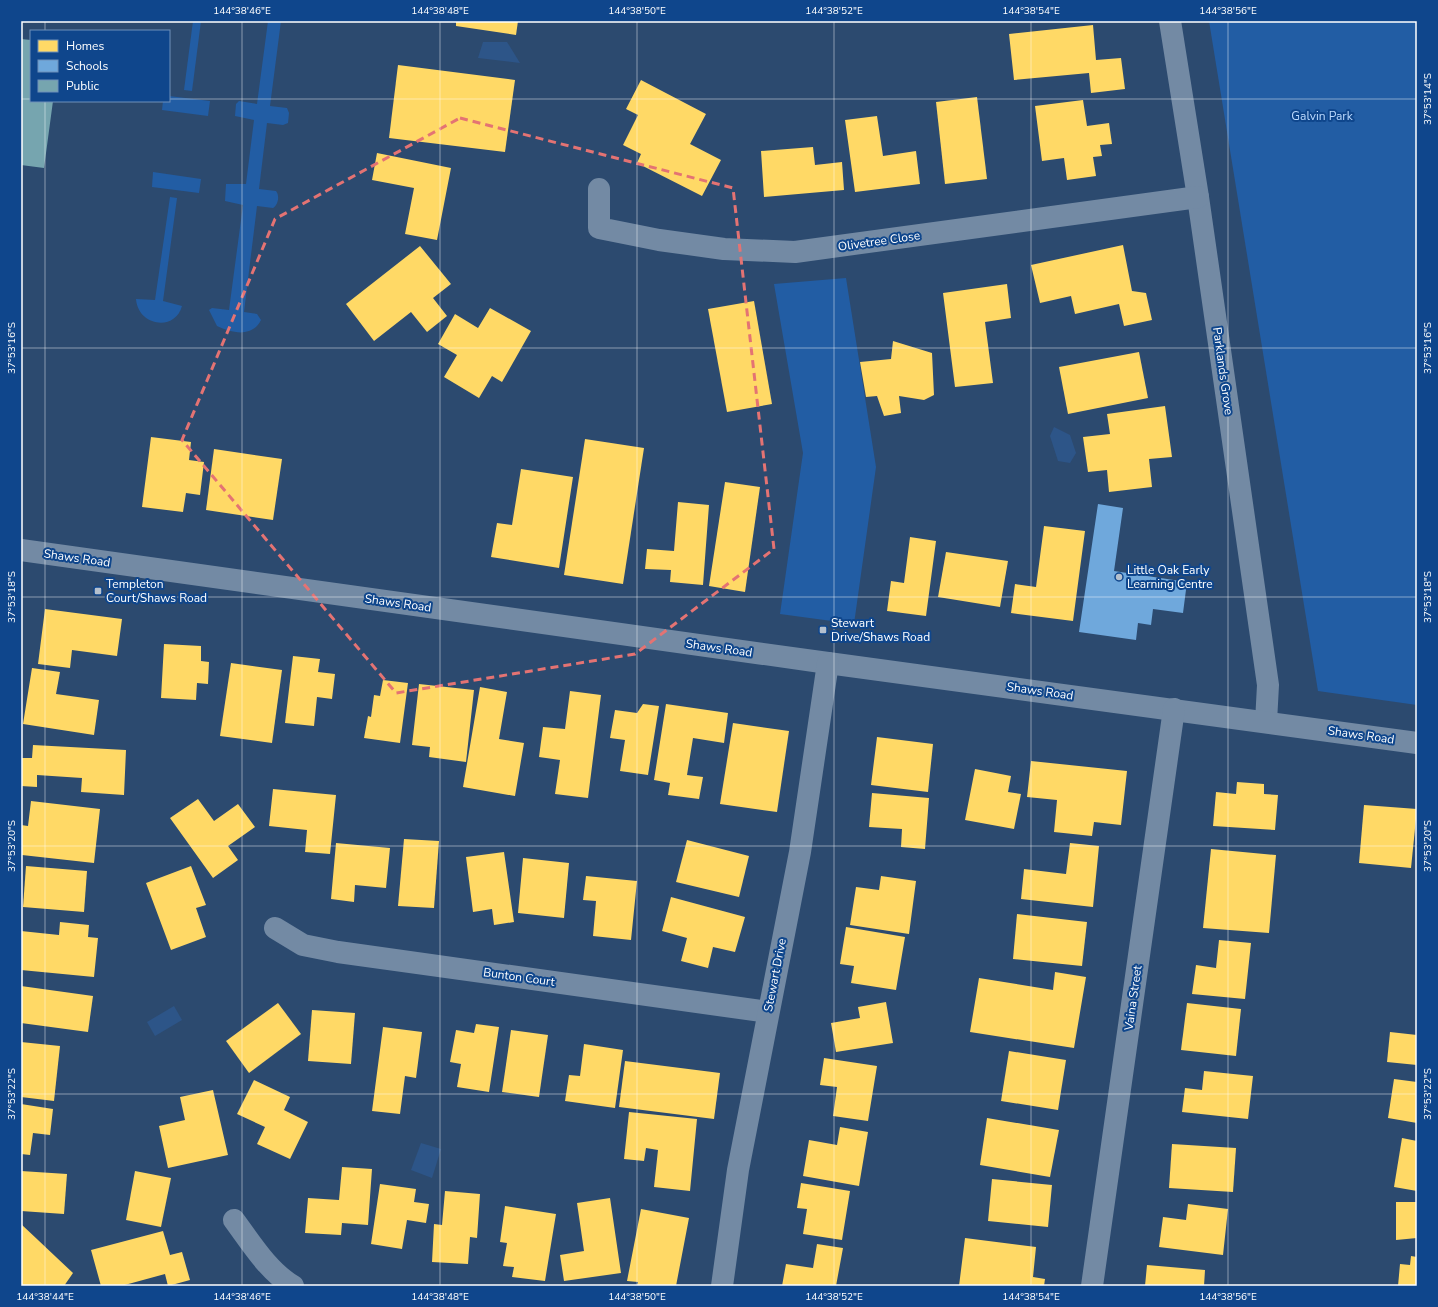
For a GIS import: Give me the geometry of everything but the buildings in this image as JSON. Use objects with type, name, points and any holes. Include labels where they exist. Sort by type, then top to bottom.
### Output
[{"type":"street","name":"Parklands Grove","points":[[1170,21],[1198,197],[1268,685],[1266,722]]},
{"type":"street","name":"Olivetree Close","points":[[599,189],[599,228],[659,240],[724,249],[795,252],[1198,197]]},
{"type":"street","name":"Shaws Road","points":[[21,550],[828,663],[1417,743]]},
{"type":"street","name":"Stewart Drive","points":[[722,1286],[738,1170],[800,852],[828,663]]},
{"type":"street","name":"Vaina Street","points":[[1092,1286],[1174,709]]},
{"type":"street","name":"Bunton Court","points":[[275,928],[303,945],[338,952],[768,1012]]},
{"type":"street","points":[[234,1220],[262,1257],[284,1281],[293,1286]]},
{"type":"highlighted area","points":[[460,118],[733,188],[774,549],[635,654],[396,693],[182,440],[275,219]]},
{"type":"green space","points":[[193,21],[201,21],[192,91],[184,90]]},
{"type":"green space","points":[[268,21],[281,21],[270,106],[287,108],[289,113],[288,123],[283,125],[267,123],[259,189],[276,191],[278,200],[273,208],[257,206],[244,312],[257,314],[261,320],[252,330],[247,332],[235,332],[217,326],[209,310],[212,308],[229,310],[243,205],[225,201],[226,184],[246,184],[254,120],[235,116],[236,104],[239,101],[257,104]]},
{"type":"green space","name":"Galvin Park","points":[[1209,21],[1417,21],[1417,705],[1318,691]]},
{"type":"green space","points":[[170,96],[210,101],[208,116],[162,110],[163,102],[170,102]]},
{"type":"green space","points":[[153,172],[201,179],[199,193],[152,187]]},
{"type":"green space","points":[[170,197],[177,198],[163,301],[182,306],[178,314],[172,320],[157,322],[150,320],[143,315],[138,308],[136,299],[155,300]]},
{"type":"green space","points":[[846,278],[876,467],[854,624],[780,614],[803,453],[774,284]]},
{"type":"shaded area","points":[[483,42],[507,42],[520,63],[478,58]]},
{"type":"shaded area","points":[[1054,427],[1070,435],[1076,453],[1070,463],[1058,461],[1050,436]]},
{"type":"shaded area","points":[[174,1006],[182,1020],[155,1036],[147,1022]]},
{"type":"shaded area","points":[[421,1143],[441,1149],[432,1178],[411,1170]]},
{"type":"place","name":"Little Oak Early Learning Centre","points":[[1119,577]]},
{"type":"place","name":"Templeton Court/Shaws Road","points":[[98,591]]},
{"type":"place","name":"Stewart Drive/Shaws Road","points":[[823,630]]}]
